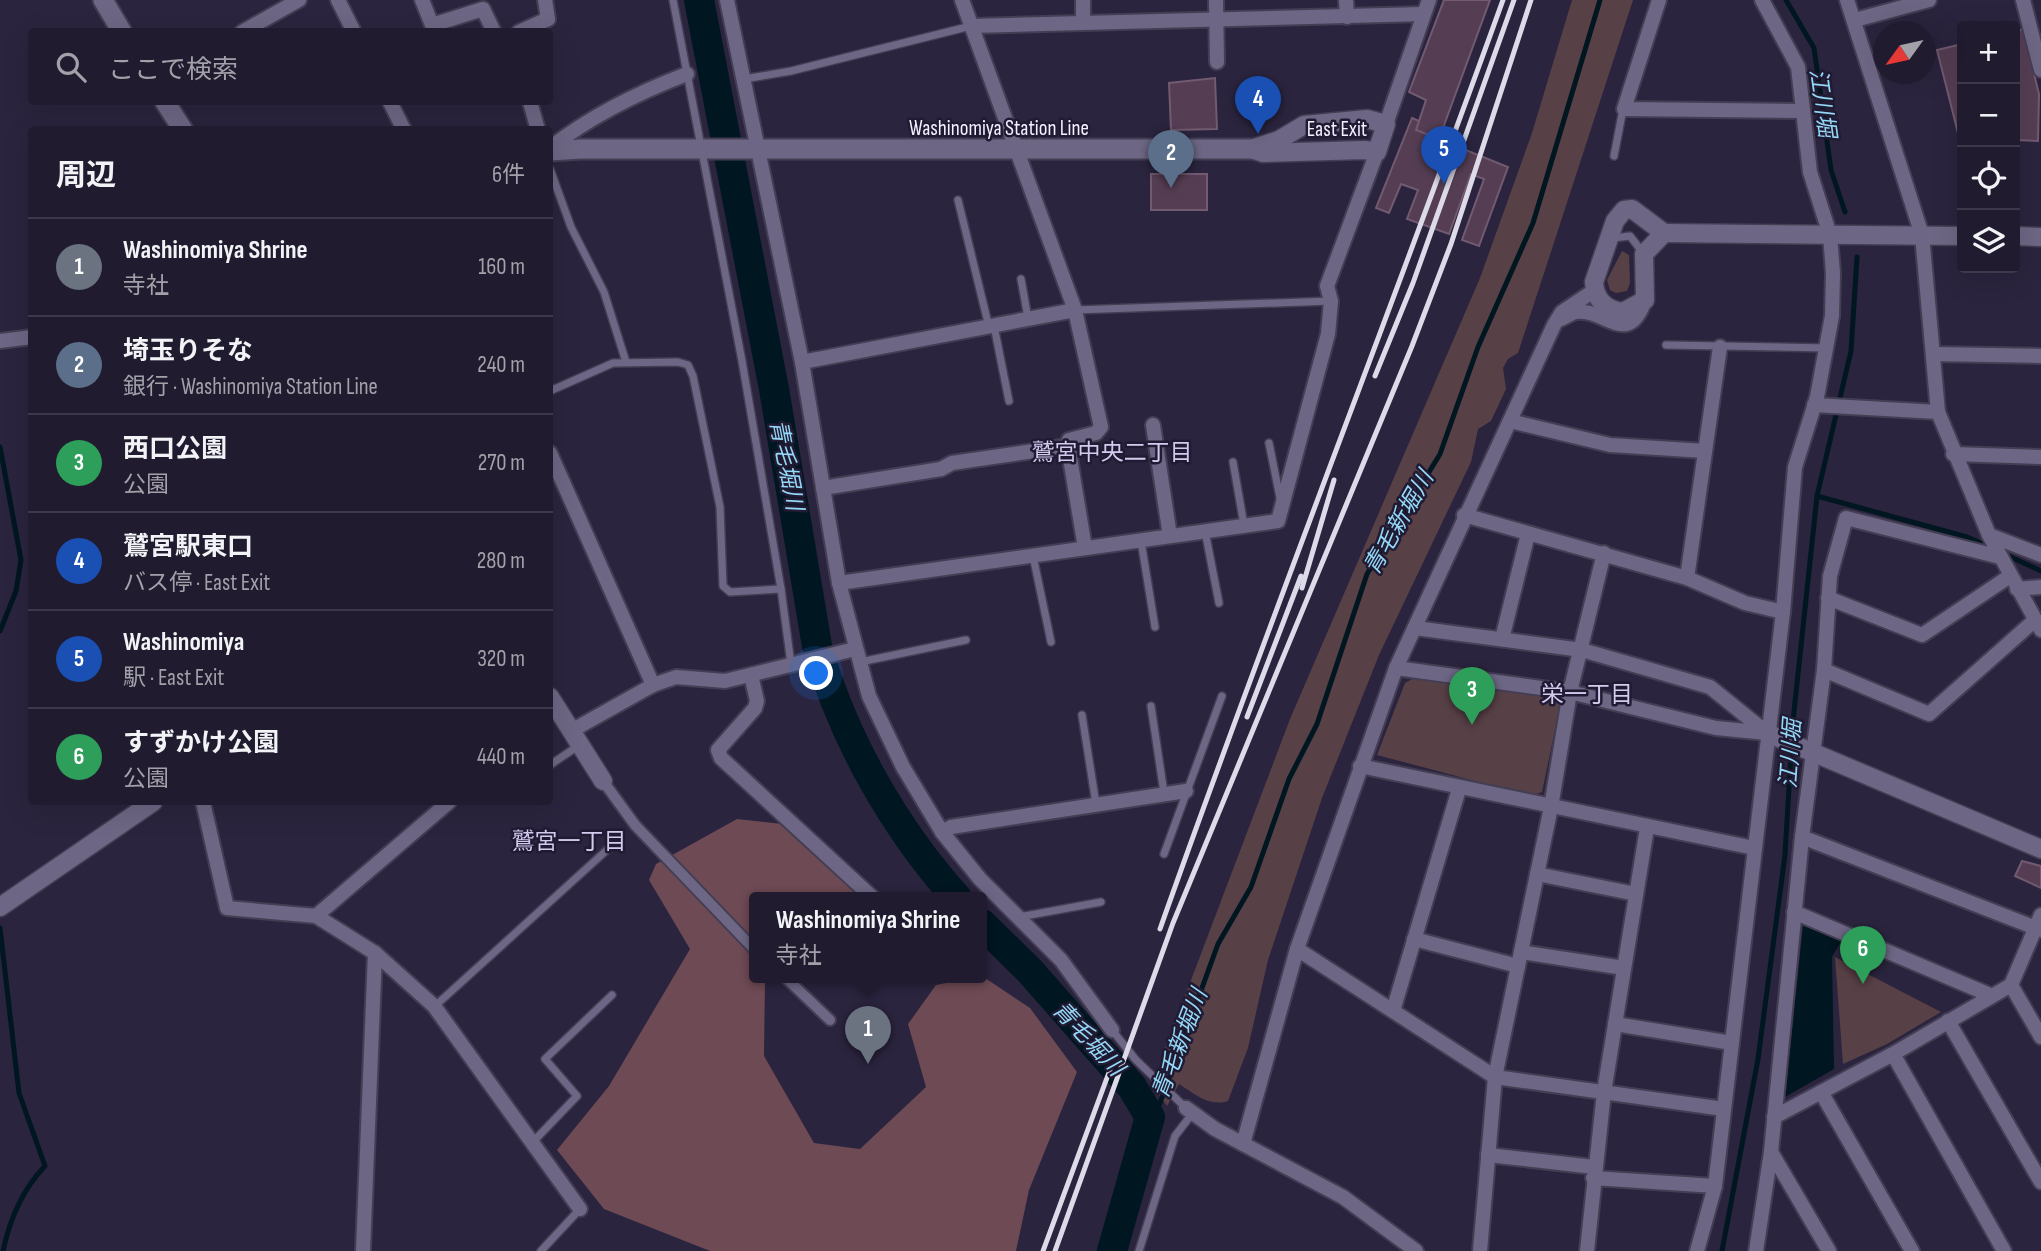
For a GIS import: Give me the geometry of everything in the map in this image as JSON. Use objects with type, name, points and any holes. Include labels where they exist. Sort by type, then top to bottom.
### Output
[{"type":"main road","points":[[103,0],[120,28]]},
{"type":"main road","points":[[167,105],[180,126]]},
{"type":"main road","name":"Washinomiya Station Line","points":[[705,150],[1251,149]]},
{"type":"main road","points":[[553,150],[705,150]]},
{"type":"street","points":[[249,28],[299,0]]},
{"type":"street","points":[[338,0],[352,28]]},
{"type":"street","points":[[422,0],[432,25],[484,9],[492,28]]},
{"type":"street","points":[[528,28],[548,19],[545,0]]},
{"type":"street","points":[[727,0],[752,150],[802,362],[853,654],[892,744],[921,800],[942,832],[980,879],[1073,975],[1112,1030]]},
{"type":"street","points":[[962,0],[1075,310],[1101,427],[1096,433],[1069,440],[1068,446],[1085,548]]},
{"type":"street","points":[[1083,0],[1083,22]]},
{"type":"street","points":[[1216,0],[1217,62]]},
{"type":"street","points":[[1346,0],[1347,17]]},
{"type":"street","points":[[1386,124],[1429,0]]},
{"type":"street","points":[[1660,0],[1623,109],[1803,111]]},
{"type":"street","points":[[1697,1251],[1715,1186],[1783,612],[1795,467],[1828,348],[1833,273],[1830,235],[1810,172],[1798,67],[1762,0]]},
{"type":"street","points":[[1824,670],[1929,714],[2038,625],[1989,535],[1953,454],[1938,412],[1922,235],[1847,0]]},
{"type":"street","points":[[1855,20],[1929,0]]},
{"type":"street","points":[[2023,0],[2041,70]]},
{"type":"street","points":[[971,26],[1216,18],[1347,17],[1411,12],[1423,14]]},
{"type":"street","points":[[553,148],[591,118],[640,91],[687,74]]},
{"type":"street","points":[[392,105],[402,126]]},
{"type":"street","points":[[531,105],[537,126]]},
{"type":"street","name":"East Exit","points":[[1367,119],[1386,124],[1377,152],[1345,150],[1263,153],[1251,149],[1279,140],[1304,125],[1367,119]]},
{"type":"street","points":[[1342,121],[1353,128],[1356,138],[1354,144],[1345,150]]},
{"type":"street","points":[[839,583],[1278,521],[1328,334],[1331,300],[1327,286],[1377,152]]},
{"type":"street","points":[[1243,1144],[1297,949],[1396,668],[1464,515],[1557,321],[1568,307],[1595,290],[1615,221],[1624,210],[1638,212],[1664,233],[1957,236]]},
{"type":"street","points":[[1557,321],[1580,312],[1615,324],[1626,323],[1641,311],[1645,300],[1644,254],[1664,233]]},
{"type":"street","points":[[2020,236],[2041,237]]},
{"type":"street","points":[[1595,290],[1605,306],[1616,311],[1631,310],[1645,300]]},
{"type":"street","points":[[802,362],[1075,310]]},
{"type":"street","points":[[0,341],[28,338]]},
{"type":"street","points":[[1687,578],[1720,347]]},
{"type":"street","points":[[1933,354],[2041,356]]},
{"type":"street","points":[[1814,405],[1938,412]]},
{"type":"street","points":[[1510,421],[1610,444],[1705,451]]},
{"type":"street","points":[[1153,425],[1170,536]]},
{"type":"street","points":[[823,488],[941,470],[952,463],[1068,446]]},
{"type":"street","points":[[1953,454],[2041,457]]},
{"type":"street","points":[[554,474],[653,685]]},
{"type":"street","points":[[1464,515],[1687,578],[1745,603],[1783,612]]},
{"type":"street","points":[[1756,1251],[1771,1152],[1802,837],[1824,670],[1830,576],[1846,518],[2000,557]]},
{"type":"street","points":[[1502,639],[1528,534]]},
{"type":"street","points":[[1989,535],[2041,555]]},
{"type":"street","points":[[1480,1251],[1495,1077],[1551,807],[1570,692],[1604,553]]},
{"type":"street","points":[[1828,598],[1922,635],[2014,583],[2041,587]]},
{"type":"street","points":[[1415,628],[1582,650],[1710,687],[1767,733],[2041,849]]},
{"type":"street","points":[[575,738],[653,685],[676,677],[725,681],[794,663],[853,654]]},
{"type":"street","points":[[1396,668],[1570,692],[1716,728],[1767,733]]},
{"type":"street","points":[[751,675],[757,701],[755,708],[718,750],[721,758],[866,892]]},
{"type":"street","points":[[553,702],[603,781],[635,825],[749,944]]},
{"type":"street","points":[[1360,766],[1458,789],[1754,848]]},
{"type":"street","points":[[1393,1011],[1458,789]]},
{"type":"street","points":[[942,832],[951,827],[1186,790]]},
{"type":"street","points":[[0,907],[149,805]]},
{"type":"street","points":[[204,805],[227,908],[316,916],[375,953],[434,1006],[580,1209]]},
{"type":"street","points":[[316,916],[446,805]]},
{"type":"street","points":[[1587,1251],[1604,1093],[1647,828]]},
{"type":"street","points":[[1774,1116],[1893,1054],[2011,985],[2039,924],[1802,837]]},
{"type":"street","points":[[1537,874],[1636,894]]},
{"type":"street","points":[[1794,912],[1990,995]]},
{"type":"street","points":[[1414,939],[1520,959],[1624,968]]},
{"type":"street","points":[[1297,949],[1495,1077],[1724,1109]]},
{"type":"street","points":[[363,1251],[375,953]]},
{"type":"street","points":[[791,983],[830,1020]]},
{"type":"street","points":[[2011,985],[2041,1037]]},
{"type":"street","points":[[1948,1021],[2041,1182]]},
{"type":"street","points":[[1615,1024],[1731,1043]]},
{"type":"street","points":[[1893,1054],[2004,1251]]},
{"type":"street","points":[[1821,1091],[1912,1251]]},
{"type":"street","points":[[1186,1108],[1243,1144],[1343,1197],[1416,1251]]},
{"type":"street","points":[[1771,1152],[1829,1251]]},
{"type":"street","points":[[1488,1155],[1594,1173],[1715,1186]]},
{"type":"lane","points":[[673,0],[705,150],[794,663]]},
{"type":"lane","points":[[742,79],[791,71],[971,26]]},
{"type":"lane","points":[[1614,156],[1623,109]]},
{"type":"lane","points":[[553,177],[571,227],[604,292],[626,362]]},
{"type":"lane","points":[[958,200],[1009,401]]},
{"type":"lane","points":[[1607,242],[1618,236],[1630,236],[1644,254]]},
{"type":"lane","points":[[1021,279],[1028,318]]},
{"type":"lane","points":[[1075,310],[1331,300]]},
{"type":"lane","points":[[1666,345],[1828,348]]},
{"type":"lane","points":[[553,390],[613,363],[678,362],[691,369],[720,507],[723,586],[730,592],[781,589]]},
{"type":"lane","points":[[1269,443],[1282,506]]},
{"type":"lane","points":[[1233,462],[1244,525]]},
{"type":"lane","points":[[1205,531],[1219,603]]},
{"type":"lane","points":[[1141,540],[1155,627]]},
{"type":"lane","points":[[1033,555],[1051,642]]},
{"type":"lane","points":[[853,654],[965,640]]},
{"type":"lane","points":[[1164,854],[1222,696]]},
{"type":"lane","points":[[1151,706],[1164,793]]},
{"type":"lane","points":[[1082,715],[1096,804]]},
{"type":"lane","points":[[553,762],[575,738]]},
{"type":"lane","points":[[434,1006],[620,839]]},
{"type":"lane","points":[[1018,918],[1101,902]]},
{"type":"lane","points":[[531,1144],[577,1096],[545,1059],[612,995]]},
{"type":"lane","points":[[1112,1030],[1155,1079],[1186,1108],[1139,1251]]},
{"type":"lane","points":[[541,1251],[580,1209]]},
{"type":"shaded area","points":[[1572,0],[1633,0],[1518,353],[1508,359],[1503,368],[1506,389],[1491,421],[1478,429],[1471,462],[1379,655],[1322,798],[1268,960],[1248,1048],[1228,1101],[1208,1101],[1179,1084],[1167,1106],[1157,1092],[1170,1059],[1163,1054],[1290,719],[1480,278],[1532,133]]},
{"type":"shaded area","points":[[1622,251],[1629,255],[1630,283],[1627,291],[1616,293],[1610,290],[1607,280]]},
{"type":"shaded area","points":[[1414,678],[1562,696],[1542,792],[1532,796],[1377,755],[1405,683]]},
{"type":"shaded area","points":[[737,819],[800,826],[865,892],[749,892],[749,983],[765,983],[764,1056],[814,1143],[860,1149],[926,1087],[908,1024],[936,985],[987,983],[987,979],[1030,1008],[1077,1072],[1029,1190],[1016,1251],[710,1251],[604,1209],[557,1150],[609,1086],[690,949],[649,880],[656,864]]},
{"type":"shaded area","points":[[1835,957],[1941,1012],[1887,1044],[1843,1064]]},
{"type":"water","points":[[1803,926],[1842,940],[1832,957],[1834,1069],[1785,1097]]},
{"type":"building","points":[[1444,0],[1490,0],[1439,139],[1416,130],[1426,100],[1409,92]]},
{"type":"building","points":[[2023,29],[2039,94],[2038,141],[2020,140],[2020,30]]},
{"type":"building","points":[[1957,45],[1957,129],[1937,50]]},
{"type":"building","points":[[1215,78],[1217,129],[1171,130],[1169,83]]},
{"type":"building","points":[[1412,118],[1419,121],[1416,130],[1508,167],[1479,246],[1462,240],[1484,179],[1471,174],[1449,234],[1407,219],[1418,190],[1401,184],[1389,213],[1376,208]]},
{"type":"building","points":[[1151,174],[1207,174],[1207,210],[1151,210]]},
{"type":"building","points":[[2022,861],[2041,866],[2041,888],[2015,876]]},
{"type":"waterway","name":"青毛堀川","points":[[699,0],[774,389],[817,646],[841,714],[873,780],[912,842],[952,892]]},
{"type":"waterway","name":"青毛新堀川","points":[[1150,1117],[1160,1103],[1218,944],[1251,887],[1289,779],[1317,724],[1367,574],[1440,454],[1478,347],[1533,223],[1600,0]]},
{"type":"waterway","name":"江川堀","points":[[1786,0],[1814,48],[1831,170],[1845,212]]},
{"type":"waterway","name":"江川堀","points":[[1722,1251],[1758,1059],[1785,855],[1793,721],[1817,496],[1851,351],[1857,257]]},
{"type":"waterway","points":[[0,447],[21,560],[16,591],[0,631]]},
{"type":"waterway","points":[[1817,496],[1967,537],[1994,549]]},
{"type":"waterway","points":[[2002,553],[2041,571]]},
{"type":"waterway","points":[[0,928],[19,1093],[45,1166],[18,1205],[3,1251]]},
{"type":"waterway","name":"青毛堀川","points":[[987,929],[1029,970],[1132,1087],[1150,1117],[1112,1251]]},
{"type":"railway","points":[[1160,929],[1503,0]]},
{"type":"railway","points":[[1375,376],[1413,283],[1514,0]]},
{"type":"railway","points":[[1055,1251],[1173,923],[1412,346],[1451,244],[1531,0]]},
{"type":"railway","points":[[1302,588],[1334,480]]},
{"type":"railway","points":[[1247,717],[1301,576]]},
{"type":"railway","points":[[1043,1251],[1111,1067]]},
{"type":"place","name":"鷲宮駅東口","points":[[1258,134]]},
{"type":"place","name":"Washinomiya","points":[[1444,184]]},
{"type":"place","name":"埼玉りそな","points":[[1171,188]]},
{"type":"place","name":"西口公園","points":[[1472,725]]},
{"type":"place","name":"すずかけ公園","points":[[1863,984]]},
{"type":"place","name":"Washinomiya Shrine","points":[[868,1064]]},
{"type":"district","name":"鷲宮中央二丁目","points":[[1112,453]]},
{"type":"district","name":"栄一丁目","points":[[1587,695]]},
{"type":"district","name":"鷲宮一丁目","points":[[569,842]]}]
